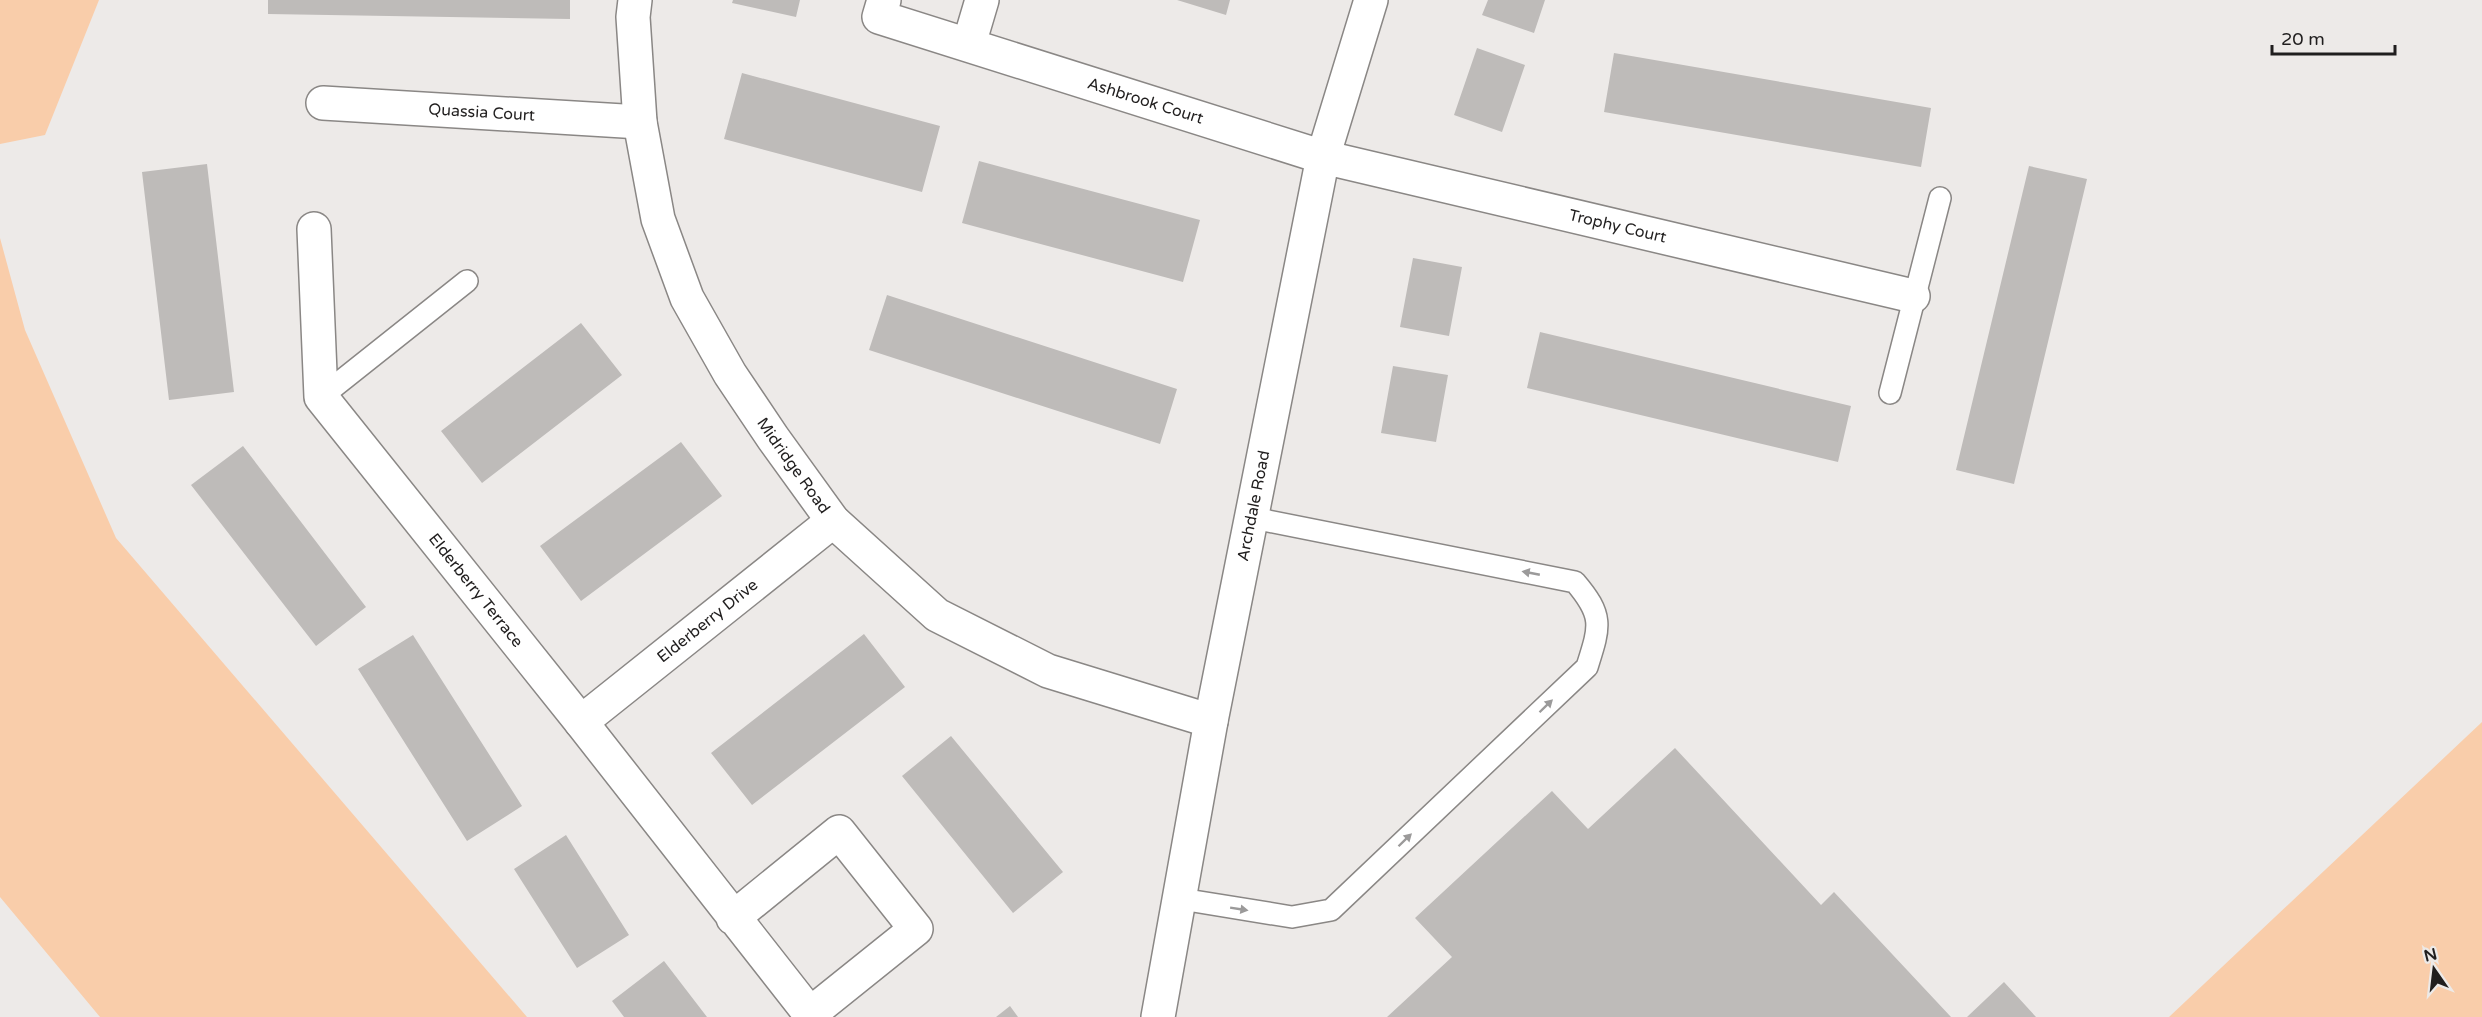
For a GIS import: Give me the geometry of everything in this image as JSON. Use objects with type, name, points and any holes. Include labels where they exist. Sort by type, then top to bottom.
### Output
[{"type":"street","name":"Midridge Road","points":[[635,0],[633,17],[640,122],[658,219],[687,298],[730,374],[833,521],[937,615],[1048,671],[1211,721]]},
{"type":"street","name":"Ashbrook Court","points":[[885,0],[879,17],[1323,157]]},
{"type":"street","points":[[969,44],[982,0]]},
{"type":"street","name":"Archdale Road","points":[[1158,1017],[1181,899],[1211,721],[1323,157],[1371,0]]},
{"type":"street","name":"Quassia Court","points":[[323,103],[640,122]]},
{"type":"street","name":"Trophy Court","points":[[1323,157],[1914,296]]},
{"type":"street","points":[[314,228],[321,397]]},
{"type":"street","name":"Elderberry Terrace","points":[[321,397],[581,722],[733,918],[810,1014],[916,929],[839,831],[733,918]]},
{"type":"street","name":"Elderberry Drive","points":[[581,722],[833,521]]},
{"type":"lane","points":[[1890,393],[1940,198]]},
{"type":"lane","points":[[321,397],[467,281]]},
{"type":"lane","points":[[1181,899],[1292,917],[1331,910],[1587,667],[1598,630],[1591,601],[1575,582],[1253,518]]},
{"type":"shaded area","points":[[0,0],[99,0],[45,135],[0,144]]},
{"type":"shaded area","points":[[0,238],[25,330],[116,538],[527,1017],[100,1017],[0,897]]},
{"type":"shaded area","points":[[2482,722],[2482,1017],[2169,1017]]},
{"type":"building","points":[[268,0],[570,0],[570,19],[268,14]]},
{"type":"building","points":[[733,0],[800,0],[796,17],[732,3]]},
{"type":"building","points":[[1177,0],[1230,0],[1226,15]]},
{"type":"building","points":[[1488,0],[1545,0],[1534,33],[1482,15]]},
{"type":"building","points":[[1477,48],[1525,65],[1502,132],[1454,115]]},
{"type":"building","points":[[1614,53],[1931,108],[1921,167],[1604,112]]},
{"type":"building","points":[[742,73],[940,126],[922,192],[724,139]]},
{"type":"building","points":[[979,161],[1200,220],[1183,282],[962,223]]},
{"type":"building","points":[[207,164],[234,392],[169,400],[142,172]]},
{"type":"building","points":[[2029,166],[2087,179],[2014,484],[1956,470]]},
{"type":"building","points":[[1413,258],[1462,267],[1449,336],[1400,327]]},
{"type":"building","points":[[887,295],[1177,389],[1160,444],[869,350]]},
{"type":"building","points":[[581,323],[622,375],[482,483],[441,431]]},
{"type":"building","points":[[1540,332],[1851,406],[1838,462],[1527,388]]},
{"type":"building","points":[[1393,366],[1448,375],[1436,442],[1381,433]]},
{"type":"building","points":[[681,442],[722,496],[581,601],[540,546]]},
{"type":"building","points":[[243,446],[366,607],[316,646],[191,485]]},
{"type":"building","points":[[864,634],[905,687],[752,805],[711,753]]},
{"type":"building","points":[[413,635],[522,806],[467,841],[358,669]]},
{"type":"building","points":[[951,736],[1063,872],[1013,913],[902,776]]},
{"type":"building","points":[[1675,748],[1821,905],[1834,892],[1951,1017],[1387,1017],[1452,957],[1415,918],[1552,791],[1588,829]]},
{"type":"building","points":[[566,835],[629,935],[577,968],[514,869]]},
{"type":"building","points":[[664,961],[707,1017],[624,1017],[612,1001]]},
{"type":"building","points":[[2004,982],[2036,1017],[1967,1017]]},
{"type":"building","points":[[1010,1006],[1018,1017],[996,1017]]}]
